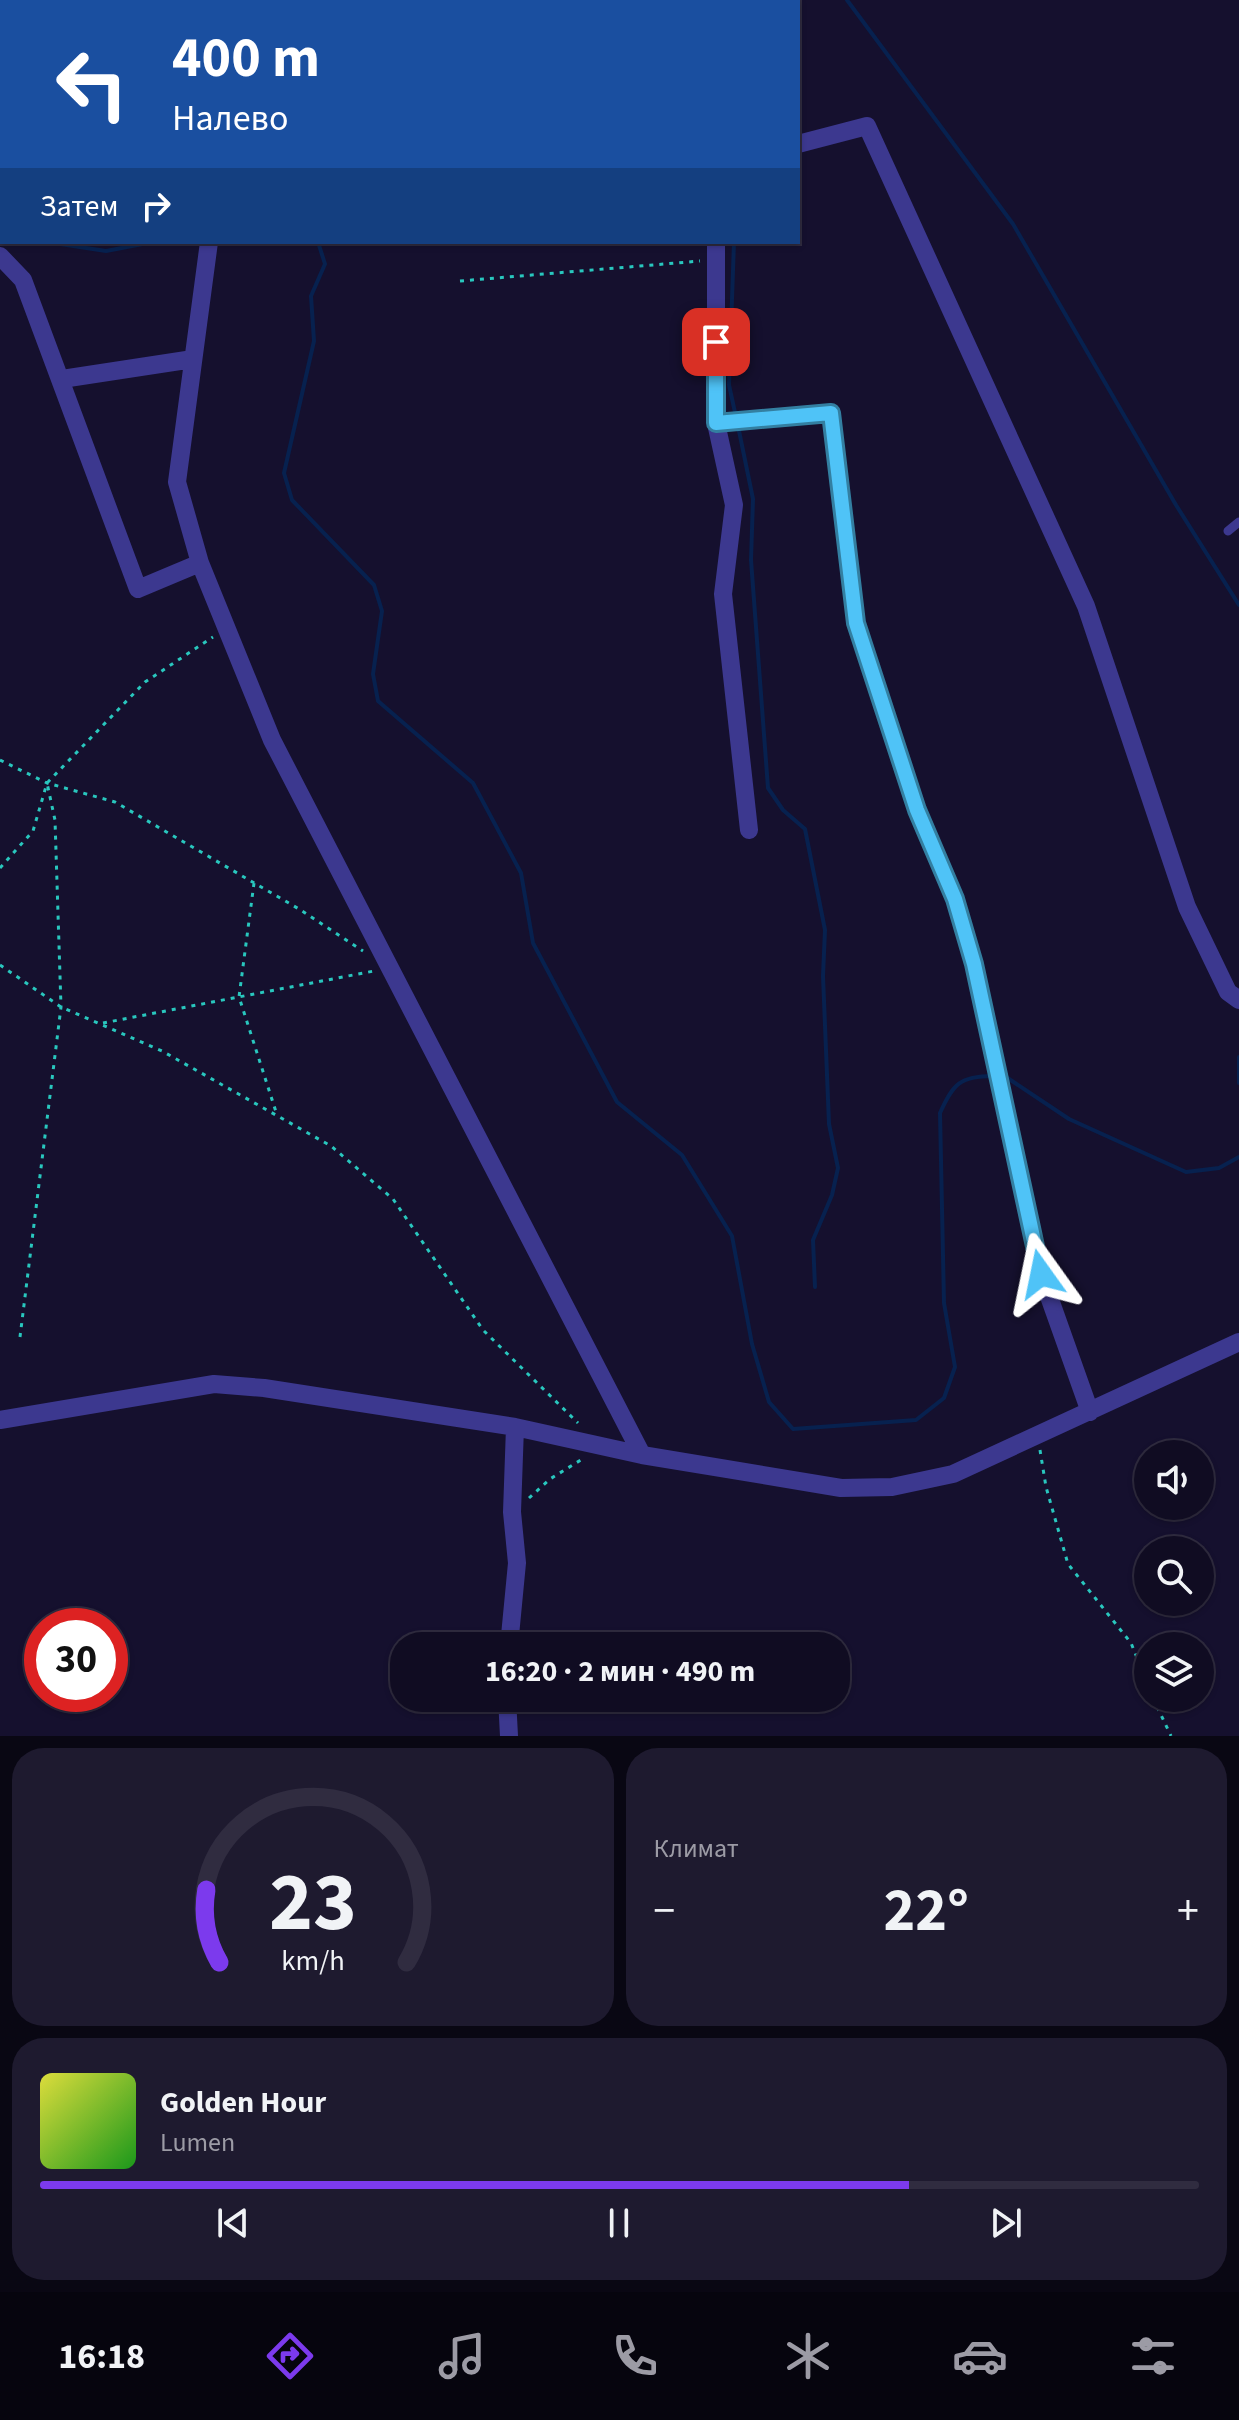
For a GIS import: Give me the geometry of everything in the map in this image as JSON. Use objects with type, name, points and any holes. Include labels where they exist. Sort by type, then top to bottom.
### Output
[{"type":"street","points":[[800,143],[867,126],[1086,606],[1187,907],[1228,992],[1239,1000]]},
{"type":"street","points":[[209,244],[177,482],[200,563],[272,740],[642,1455]]},
{"type":"street","points":[[716,251],[716,423],[734,505],[723,594],[749,830]]},
{"type":"street","points":[[0,256],[23,280],[138,589],[200,563]]},
{"type":"street","points":[[62,379],[193,359]]},
{"type":"street","points":[[716,423],[831,413],[856,623],[917,810],[955,899],[974,964],[1041,1274],[1090,1412]]},
{"type":"street","points":[[0,1420],[214,1384],[264,1388],[515,1427],[642,1455],[841,1488],[892,1487],[953,1474],[1239,1342]]},
{"type":"street","points":[[510,1632],[517,1563],[514,1532],[515,1427]]},
{"type":"street","points":[[508,1712],[509,1736]]},
{"type":"lane","points":[[1228,531],[1239,522]]},
{"type":"path","points":[[460,281],[716,251]]},
{"type":"path","points":[[0,868],[33,831],[47,783],[145,682],[227,628]]},
{"type":"path","points":[[0,760],[47,783],[115,802],[364,951]]},
{"type":"path","points":[[0,767],[10,766]]},
{"type":"path","points":[[20,1337],[61,1007],[55,820],[47,783]]},
{"type":"path","points":[[254,883],[239,997],[277,1115]]},
{"type":"path","points":[[0,965],[61,1007],[162,1051],[331,1146],[393,1199],[483,1330],[581,1426]]},
{"type":"path","points":[[99,1024],[390,968]]},
{"type":"path","points":[[1038,1436],[1046,1487],[1068,1564],[1134,1650]]},
{"type":"path","points":[[514,1532],[530,1497],[550,1479],[603,1447]]},
{"type":"path","points":[[1160,1712],[1171,1736]]},
{"type":"waterway","points":[[847,0],[1013,224],[1176,505],[1239,605]]},
{"type":"waterway","points":[[60,244],[106,251],[143,244]]},
{"type":"waterway","points":[[319,244],[325,264],[311,296],[314,341],[284,473],[292,500],[374,585],[382,611],[373,674],[378,701],[473,783],[521,873],[533,943],[617,1102],[682,1155],[732,1236],[752,1344],[769,1402],[793,1429],[916,1420],[944,1398],[955,1367],[944,1303],[940,1113],[959,1084],[973,1078],[993,1076]]},
{"type":"waterway","points":[[734,244],[729,385],[736,417]]},
{"type":"waterway","points":[[738,426],[753,499],[751,560],[768,788],[783,810],[805,829],[825,930],[823,976],[829,1124],[838,1168],[832,1195],[813,1240],[815,1287]]},
{"type":"waterway","points":[[1239,1057],[1239,1083]]},
{"type":"waterway","points":[[1006,1077],[1069,1119],[1186,1172],[1219,1168],[1239,1157]]},
{"type":"route","points":[[716,342],[716,423],[831,413],[856,623],[917,810],[955,899],[974,964],[1041,1274]]}]
